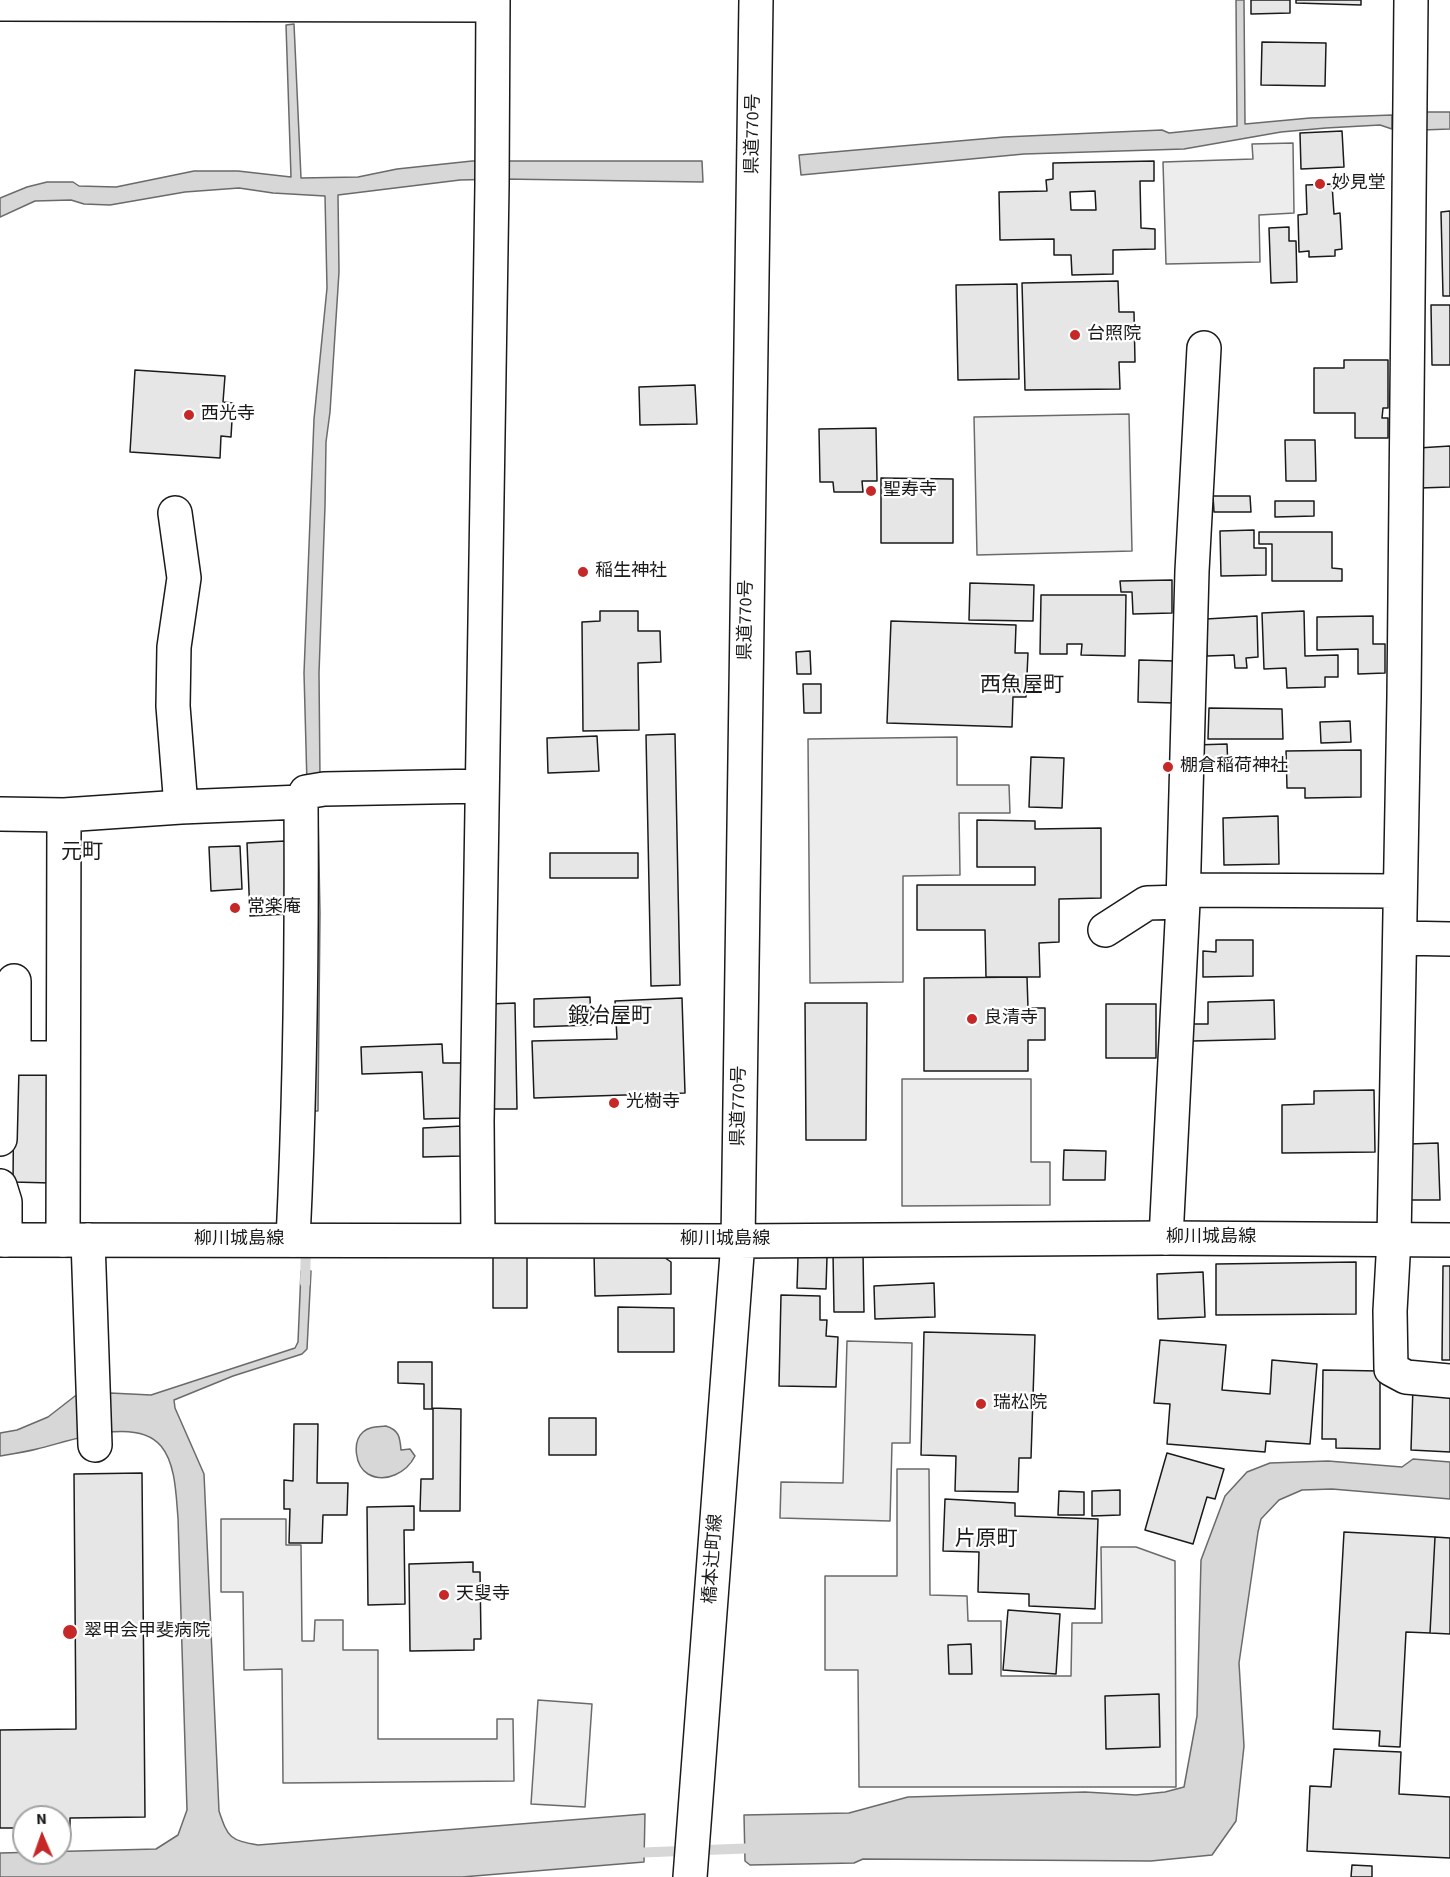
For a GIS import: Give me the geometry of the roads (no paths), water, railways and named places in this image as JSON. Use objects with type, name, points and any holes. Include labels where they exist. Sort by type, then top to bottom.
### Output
[{"type":"street","name":"県道770号","points":[[738,1240],[756,0]]},
{"type":"street","points":[[1411,0],[1404,697],[1390,1369],[1406,1377],[1450,1381]]},
{"type":"street","points":[[0,4],[86,2],[493,3],[477,1121],[478,1240]]},
{"type":"street","points":[[1166,1238],[1183,896],[1192,571],[1203,348]]},
{"type":"street","points":[[175,513],[184,578],[173,659],[173,706],[181,807]]},
{"type":"street","points":[[0,814],[64,815],[181,807],[311,794],[482,786]]},
{"type":"street","points":[[305,1240],[298,1126],[311,794]]},
{"type":"street","points":[[64,815],[63,1058],[75,1240],[93,1392],[95,1445]]},
{"type":"street","points":[[1105,930],[1147,903],[1183,896],[1399,891]]},
{"type":"street","points":[[1400,938],[1450,939]]},
{"type":"street","points":[[14,981],[14,1058]]},
{"type":"street","points":[[0,1139],[2,1058],[63,1058]]},
{"type":"street","points":[[0,1186],[5,1202],[2,1240]]},
{"type":"street","name":"柳川城島線","points":[[2,1240],[1166,1238],[1450,1240]]},
{"type":"street","name":"橋本辻町線","points":[[690,1871],[738,1240]]},
{"type":"waterway","points":[[305,1283],[306,1245]]},
{"type":"waterway","points":[[630,1853],[758,1848]]},
{"type":"place","name":"妙見堂","points":[[1320,184]]},
{"type":"place","name":"台照院","points":[[1075,335]]},
{"type":"place","name":"西光寺","points":[[189,415]]},
{"type":"place","name":"聖寿寺","points":[[871,491]]},
{"type":"place","name":"稲生神社","points":[[583,572]]},
{"type":"place","name":"棚倉稲荷神社","points":[[1168,767]]},
{"type":"place","name":"常楽庵","points":[[235,908]]},
{"type":"place","name":"良清寺","points":[[972,1019]]},
{"type":"place","name":"光樹寺","points":[[614,1103]]},
{"type":"place","name":"瑞松院","points":[[981,1404]]},
{"type":"place","name":"天叟寺","points":[[444,1595]]},
{"type":"place","name":"翠甲会甲斐病院","points":[[70,1632]]},
{"type":"district","name":"西魚屋町","points":[[1022,686]]},
{"type":"district","name":"元町","points":[[82,853]]},
{"type":"district","name":"鍛冶屋町","points":[[610,1017]]},
{"type":"district","name":"片原町","points":[[986,1540]]}]
